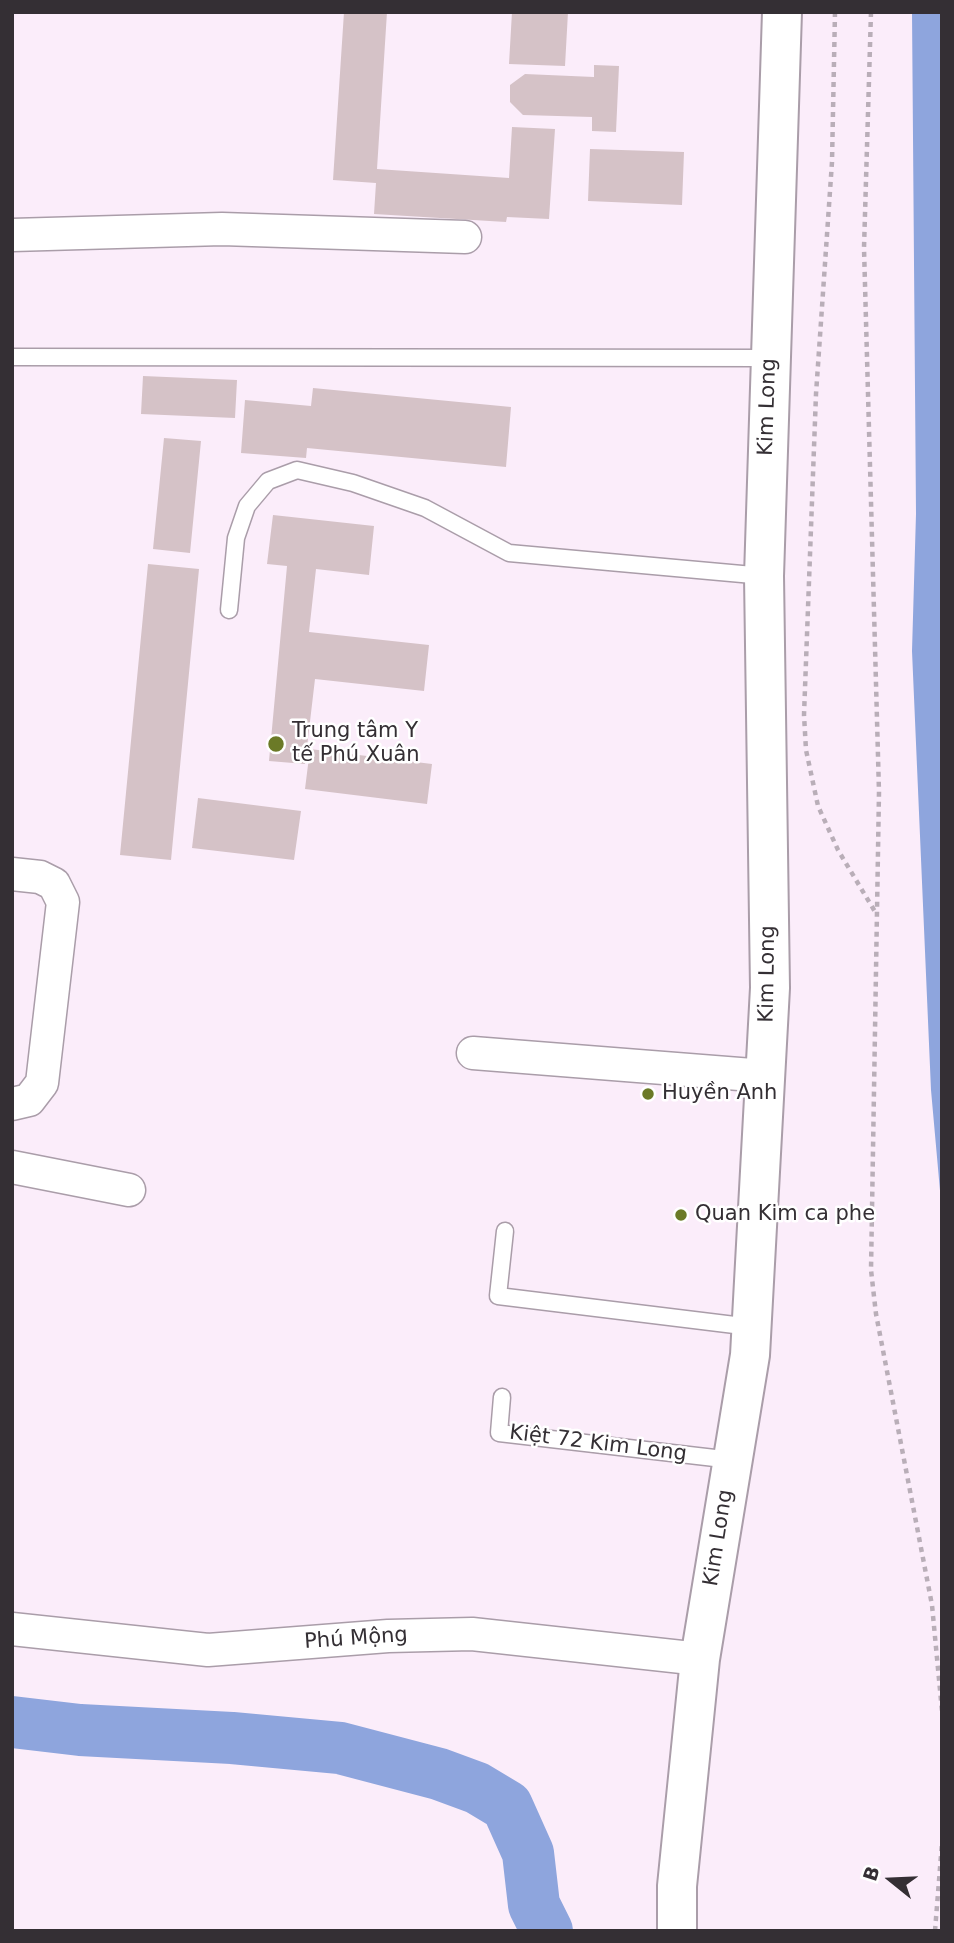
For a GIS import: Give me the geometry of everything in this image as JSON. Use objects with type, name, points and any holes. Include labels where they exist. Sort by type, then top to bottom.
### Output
[{"type":"main road","name":"Kim Long","points":[[677,1931],[677,1886],[700,1659],[750,1355],[770,988],[764,576],[782,12]]},
{"type":"street","points":[[12,235],[222,229],[465,237]]},
{"type":"street","points":[[12,874],[40,877],[54,884],[63,902],[42,1083],[29,1100],[12,1104]]},
{"type":"street","points":[[472,1052],[765,1076]]},
{"type":"street","points":[[12,1167],[129,1190]]},
{"type":"street","name":"Phú Mộng","points":[[12,1629],[131,1644],[208,1650],[388,1636],[472,1634],[700,1659]]},
{"type":"lane","points":[[12,357],[770,358]]},
{"type":"lane","points":[[229,610],[236,538],[247,506],[268,481],[297,470],[353,484],[425,508],[509,553],[764,576]]},
{"type":"lane","points":[[505,1231],[498,1296],[751,1327]]},
{"type":"lane","name":"Kiệt 72 Kim Long","points":[[502,1397],[499,1433],[732,1460]]},
{"type":"path","points":[[835,12],[832,162],[816,394],[806,750],[818,806],[838,850],[878,916]]},
{"type":"path","points":[[871,12],[864,248],[877,668],[878,916],[871,1270],[876,1314],[932,1605],[942,1711]]},
{"type":"path","points":[[935,1931],[942,1843]]},
{"type":"water","points":[[912,12],[942,12],[942,1213],[931,1090],[912,651],[916,514]]},
{"type":"building","points":[[344,12],[387,12],[377,169],[509,178],[512,127],[555,129],[549,219],[507,217],[506,222],[374,214],[376,183],[333,180]]},
{"type":"building","points":[[512,12],[568,12],[565,66],[509,64]]},
{"type":"building","points":[[594,65],[619,66],[616,132],[592,131],[592,117],[523,115],[510,102],[510,85],[525,74],[594,77]]},
{"type":"building","points":[[590,149],[684,152],[682,205],[588,201]]},
{"type":"building","points":[[143,376],[237,380],[235,418],[141,414]]},
{"type":"building","points":[[313,388],[511,407],[506,467],[307,448],[306,458],[241,453],[245,400],[311,406]]},
{"type":"building","points":[[164,438],[201,441],[190,553],[153,549]]},
{"type":"building","points":[[273,515],[374,526],[369,575],[316,569],[309,632],[429,645],[424,691],[315,679],[305,764],[269,761],[287,566],[267,564]]},
{"type":"building","points":[[148,564],[199,569],[171,860],[120,855]]},
{"type":"building","points":[[310,749],[432,764],[427,804],[305,789]]},
{"type":"building","points":[[198,798],[301,811],[294,860],[192,848]]},
{"type":"waterway","points":[[12,1722],[80,1730],[232,1738],[340,1748],[439,1774],[477,1788],[507,1806],[528,1853],[534,1905],[547,1931]]},
{"type":"place","name":"Trung tâm Y tế Phú Xuân","points":[[276,744]]},
{"type":"place","name":"Huyền Anh","points":[[648,1094]]},
{"type":"place","name":"Quan Kim ca phe","points":[[681,1215]]}]
